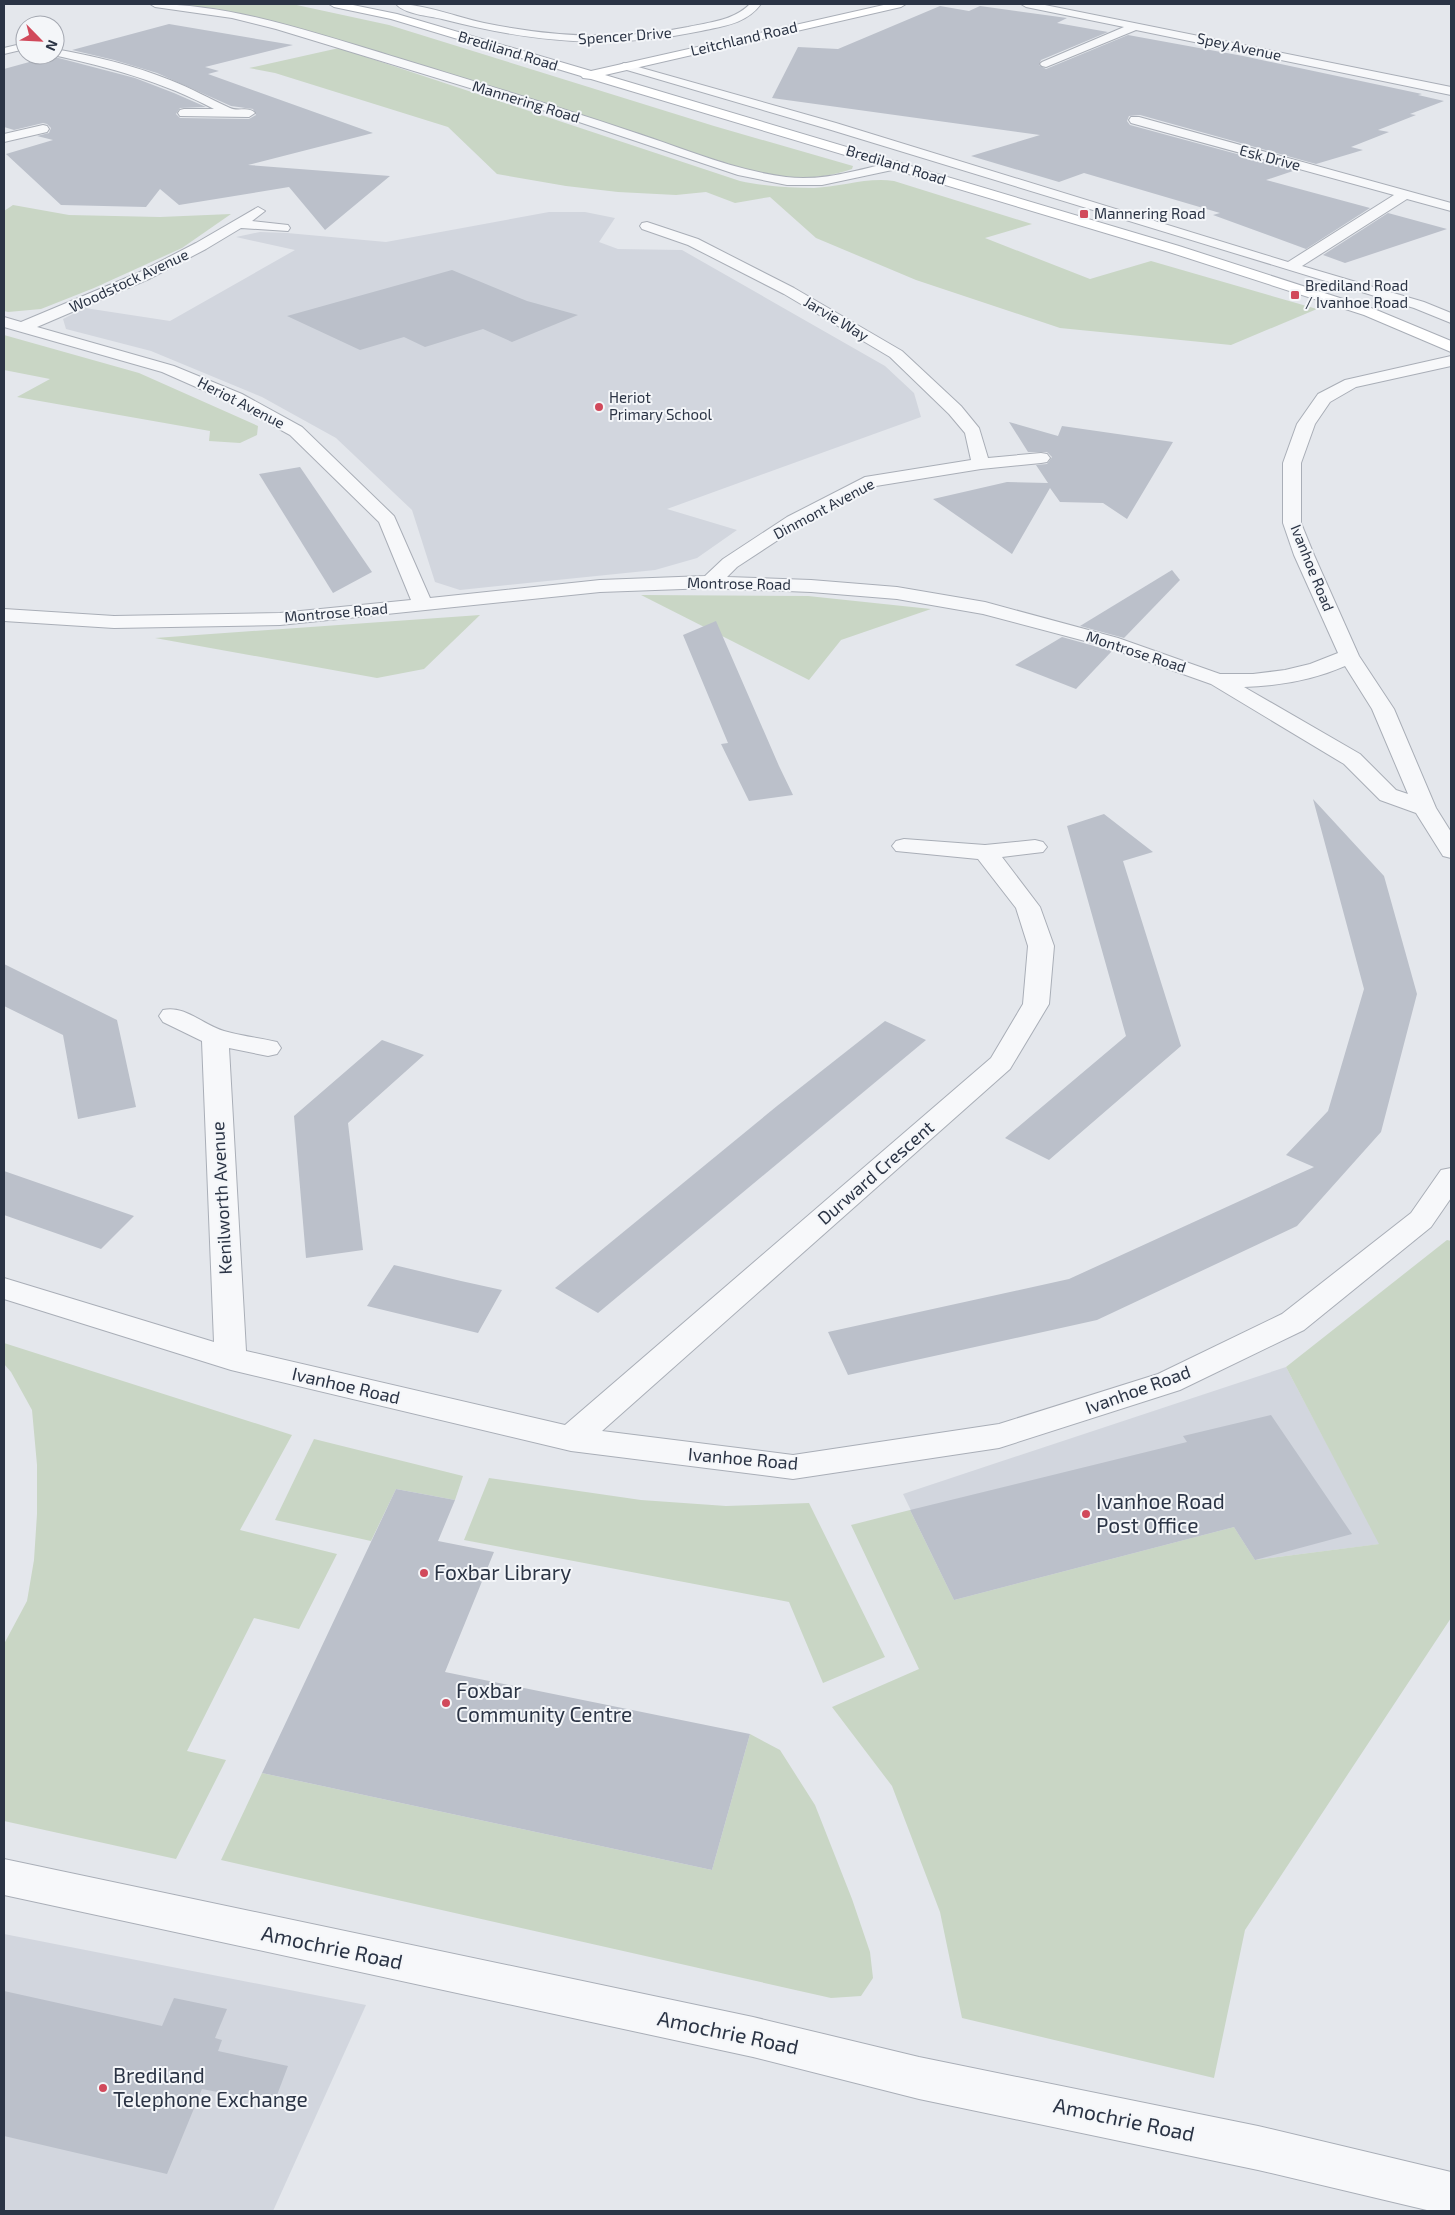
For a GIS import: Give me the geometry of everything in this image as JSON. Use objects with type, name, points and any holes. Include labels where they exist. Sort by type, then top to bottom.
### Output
[{"type":"street","name":"Mannering Road","points":[[155,4],[232,15],[279,26],[556,110],[738,171],[787,181],[822,181],[846,178],[897,165]]},
{"type":"street","name":"Brediland Road","points":[[334,4],[393,16],[588,76],[897,165],[1174,249],[1369,312],[1451,348]]},
{"type":"street","name":"Spencer Drive","points":[[401,4],[419,11],[502,31],[581,41],[635,38],[685,32],[741,18],[756,4]]},
{"type":"street","name":"Leitchland Road","points":[[588,76],[624,66],[901,4]]},
{"type":"street","name":"Spey Avenue","points":[[1026,4],[1451,91]]},
{"type":"street","points":[[419,11],[451,6]]},
{"type":"street","points":[[1046,64],[1136,26]]},
{"type":"street","points":[[65,54],[135,71],[183,88],[228,112]]},
{"type":"street","name":"Brediland Road","points":[[624,66],[832,126],[1419,305],[1451,318]]},
{"type":"street","points":[[184,113],[249,113]]},
{"type":"street","name":"Esk Drive","points":[[1135,120],[1451,207]]},
{"type":"street","points":[[4,138],[43,129]]},
{"type":"street","points":[[4,130],[20,134]]},
{"type":"street","points":[[1290,267],[1405,194]]},
{"type":"street","name":"Woodstock Avenue","points":[[22,327],[118,290],[158,271],[240,224],[258,211]]},
{"type":"street","points":[[240,224],[282,228]]},
{"type":"street","name":"Jarvie Way","points":[[647,226],[693,242],[789,291],[896,354],[961,417],[972,432],[981,464]]},
{"type":"street","name":"Heriot Avenue","points":[[4,322],[168,369],[236,398],[296,431],[387,520],[422,605]]},
{"type":"street","name":"Ivanhoe Road","points":[[1447,364],[1351,383],[1324,398],[1306,424],[1292,463],[1292,523],[1348,656],[1383,710],[1426,808],[1451,851]]},
{"type":"street","name":"Dinmont Avenue","points":[[710,582],[730,563],[794,521],[871,481],[981,464],[1041,458]]},
{"type":"street","name":"Montrose Road","points":[[4,615],[114,622],[261,619],[422,605],[600,586],[710,582],[811,586],[897,593],[985,608],[1111,642],[1218,680],[1352,760],[1388,795],[1426,808]]},
{"type":"street","points":[[1218,680],[1258,681],[1304,674],[1329,666],[1348,656]]},
{"type":"street","points":[[904,846],[985,852],[1035,847]]},
{"type":"street","name":"Durward Crescent","points":[[571,1439],[1001,1064],[1036,1004],[1041,946],[1028,907],[985,852]]},
{"type":"street","points":[[172,1016],[215,1037],[268,1048]]},
{"type":"street","name":"Kenilworth Avenue","points":[[215,1037],[225,1271],[231,1359]]},
{"type":"street","name":"Ivanhoe Road","points":[[4,1288],[231,1359],[571,1439],[793,1467],[999,1436],[1169,1382],[1293,1322],[1421,1220],[1451,1177]]},
{"type":"street","name":"Amochrie Road","points":[[4,1877],[753,2038],[920,2078],[1258,2148],[1451,2194]]},
{"type":"shaded area","name":"Heriot Primary School","points":[[549,212],[585,212],[615,218],[599,242],[618,249],[682,250],[885,366],[914,393],[921,417],[667,509],[737,530],[697,558],[655,570],[460,590],[435,582],[412,510],[336,438],[262,397],[151,351],[66,329],[63,319],[85,308],[170,321],[295,250],[236,237],[260,232],[386,242]]},
{"type":"shaded area","points":[[1286,1367],[1380,1544],[1255,1560],[1234,1527],[954,1600],[903,1494]]},
{"type":"shaded area","points":[[4,1934],[366,2005],[273,2211],[4,2211]]},
{"type":"green space","points":[[179,4],[292,4],[389,25],[714,126],[853,166],[852,169],[838,173],[802,178],[751,171],[302,29],[243,15]]},
{"type":"green space","points":[[339,48],[740,181],[796,188],[814,188],[874,180],[894,181],[1032,224],[985,238],[1090,279],[1151,261],[1317,309],[1231,345],[1060,328],[916,280],[816,238],[770,197],[735,203],[706,192],[676,195],[618,192],[566,186],[497,174],[448,127],[275,73],[249,68]]},
{"type":"green space","points":[[13,205],[69,215],[160,217],[231,214],[182,248],[94,288],[41,309],[8,312],[4,311],[4,211]]},
{"type":"green space","points":[[4,335],[139,373],[258,426],[257,435],[240,443],[209,441],[210,431],[17,397],[50,379],[4,370]]},
{"type":"green space","points":[[641,595],[808,596],[931,609],[841,640],[809,680]]},
{"type":"green space","points":[[480,615],[424,669],[377,678],[155,638]]},
{"type":"green space","points":[[1447,1240],[1451,1241],[1451,1618],[1245,1930],[1214,2078],[962,2018],[940,1912],[892,1786],[832,1707],[919,1669],[851,1525],[910,1510],[954,1600],[1234,1527],[1255,1560],[1379,1544],[1286,1367]]},
{"type":"green space","points":[[4,1343],[292,1435],[240,1530],[337,1554],[299,1629],[254,1618],[187,1751],[226,1760],[176,1859],[4,1821],[4,1644],[27,1601],[34,1560],[37,1514],[37,1465],[32,1410],[11,1372],[4,1364]]},
{"type":"green space","points":[[314,1439],[463,1476],[455,1500],[396,1489],[371,1541],[275,1520]]},
{"type":"green space","points":[[489,1478],[641,1500],[726,1506],[809,1503],[885,1657],[823,1683],[789,1602],[464,1540]]},
{"type":"green space","points":[[750,1734],[780,1750],[815,1805],[852,1899],[870,1952],[873,1978],[861,1996],[831,1998],[221,1860],[262,1773],[712,1870]]},
{"type":"building","points":[[940,6],[969,11],[980,6],[1067,18],[1057,23],[1108,32],[1041,60],[1039,65],[1046,69],[1128,35],[1243,56],[1422,94],[1418,95],[1444,101],[1410,114],[1416,115],[1378,130],[1389,132],[1351,147],[1363,150],[1316,164],[1140,115],[1129,116],[1127,121],[1130,125],[1296,170],[1266,180],[1370,208],[1306,249],[1213,215],[1220,213],[1084,173],[1059,182],[971,156],[1040,135],[772,98],[798,47],[838,49]]},
{"type":"building","points":[[169,24],[293,45],[205,67],[219,71],[208,74],[373,133],[248,165],[390,176],[325,230],[289,187],[179,205],[160,189],[146,207],[61,205],[6,154],[53,140],[37,136],[49,133],[51,128],[47,124],[43,123],[14,130],[4,127],[4,69],[18,65],[65,65],[65,60],[135,78],[206,107],[180,108],[176,114],[180,118],[249,119],[256,115],[253,109],[231,106],[157,73],[72,50]]},
{"type":"building","points":[[1388,213],[1447,229],[1345,263],[1323,255]]},
{"type":"building","points":[[452,270],[527,301],[578,315],[512,342],[483,329],[425,347],[404,337],[360,350],[287,316]]},
{"type":"building","points":[[1009,422],[1058,436],[1062,426],[1173,442],[1127,519],[1103,503],[1060,502],[1050,488],[1012,554],[933,499],[1007,482],[1048,483],[1036,465],[1047,464],[1052,457],[1047,452],[1028,452]]},
{"type":"building","points":[[300,467],[372,572],[333,593],[259,474]]},
{"type":"building","points":[[1172,570],[1180,580],[1124,638],[1080,626]]},
{"type":"building","points":[[716,621],[793,795],[749,801],[721,744],[728,743],[683,635]]},
{"type":"building","points":[[1062,637],[1112,651],[1076,689],[1015,665]]},
{"type":"building","points":[[1313,799],[1384,876],[1417,994],[1381,1132],[1297,1226],[1097,1320],[848,1375],[828,1332],[1069,1279],[1314,1167],[1286,1155],[1328,1111],[1364,989]]},
{"type":"building","points":[[1104,814],[1153,852],[1123,861],[1181,1046],[1049,1160],[1005,1138],[1126,1036],[1067,826]]},
{"type":"building","points":[[4,964],[117,1020],[136,1107],[78,1119],[63,1035],[4,1006]]},
{"type":"building","points":[[885,1021],[926,1040],[598,1313],[555,1288],[777,1106]]},
{"type":"building","points":[[382,1040],[424,1055],[348,1123],[363,1250],[306,1258],[294,1116]]},
{"type":"building","points":[[4,1171],[134,1216],[101,1249],[4,1215]]},
{"type":"building","points":[[394,1265],[502,1290],[478,1333],[367,1306]]},
{"type":"building","points":[[1271,1415],[1352,1534],[1255,1560],[1234,1527],[954,1600],[910,1510],[1187,1442],[1183,1436]]},
{"type":"building","name":"Foxbar Community Centre","points":[[396,1489],[455,1500],[438,1541],[494,1552],[445,1672],[750,1734],[712,1870],[262,1773]]},
{"type":"building","name":"Brediland Telephone Exchange","points":[[4,1991],[162,2026],[174,1998],[227,2009],[215,2038],[222,2040],[218,2051],[288,2066],[274,2103],[202,2089],[167,2174],[4,2136]]},
{"type":"place","name":"Mannering Road","points":[[1084,214]]},
{"type":"place","name":"Brediland Road / Ivanhoe Road","points":[[1295,295]]},
{"type":"place","name":"Heriot Primary School","points":[[599,407]]},
{"type":"place","name":"Ivanhoe Road Post Office","points":[[1086,1514]]},
{"type":"place","name":"Foxbar Library","points":[[424,1573]]},
{"type":"place","name":"Foxbar Community Centre","points":[[446,1703]]},
{"type":"place","name":"Brediland Telephone Exchange","points":[[103,2088]]}]
